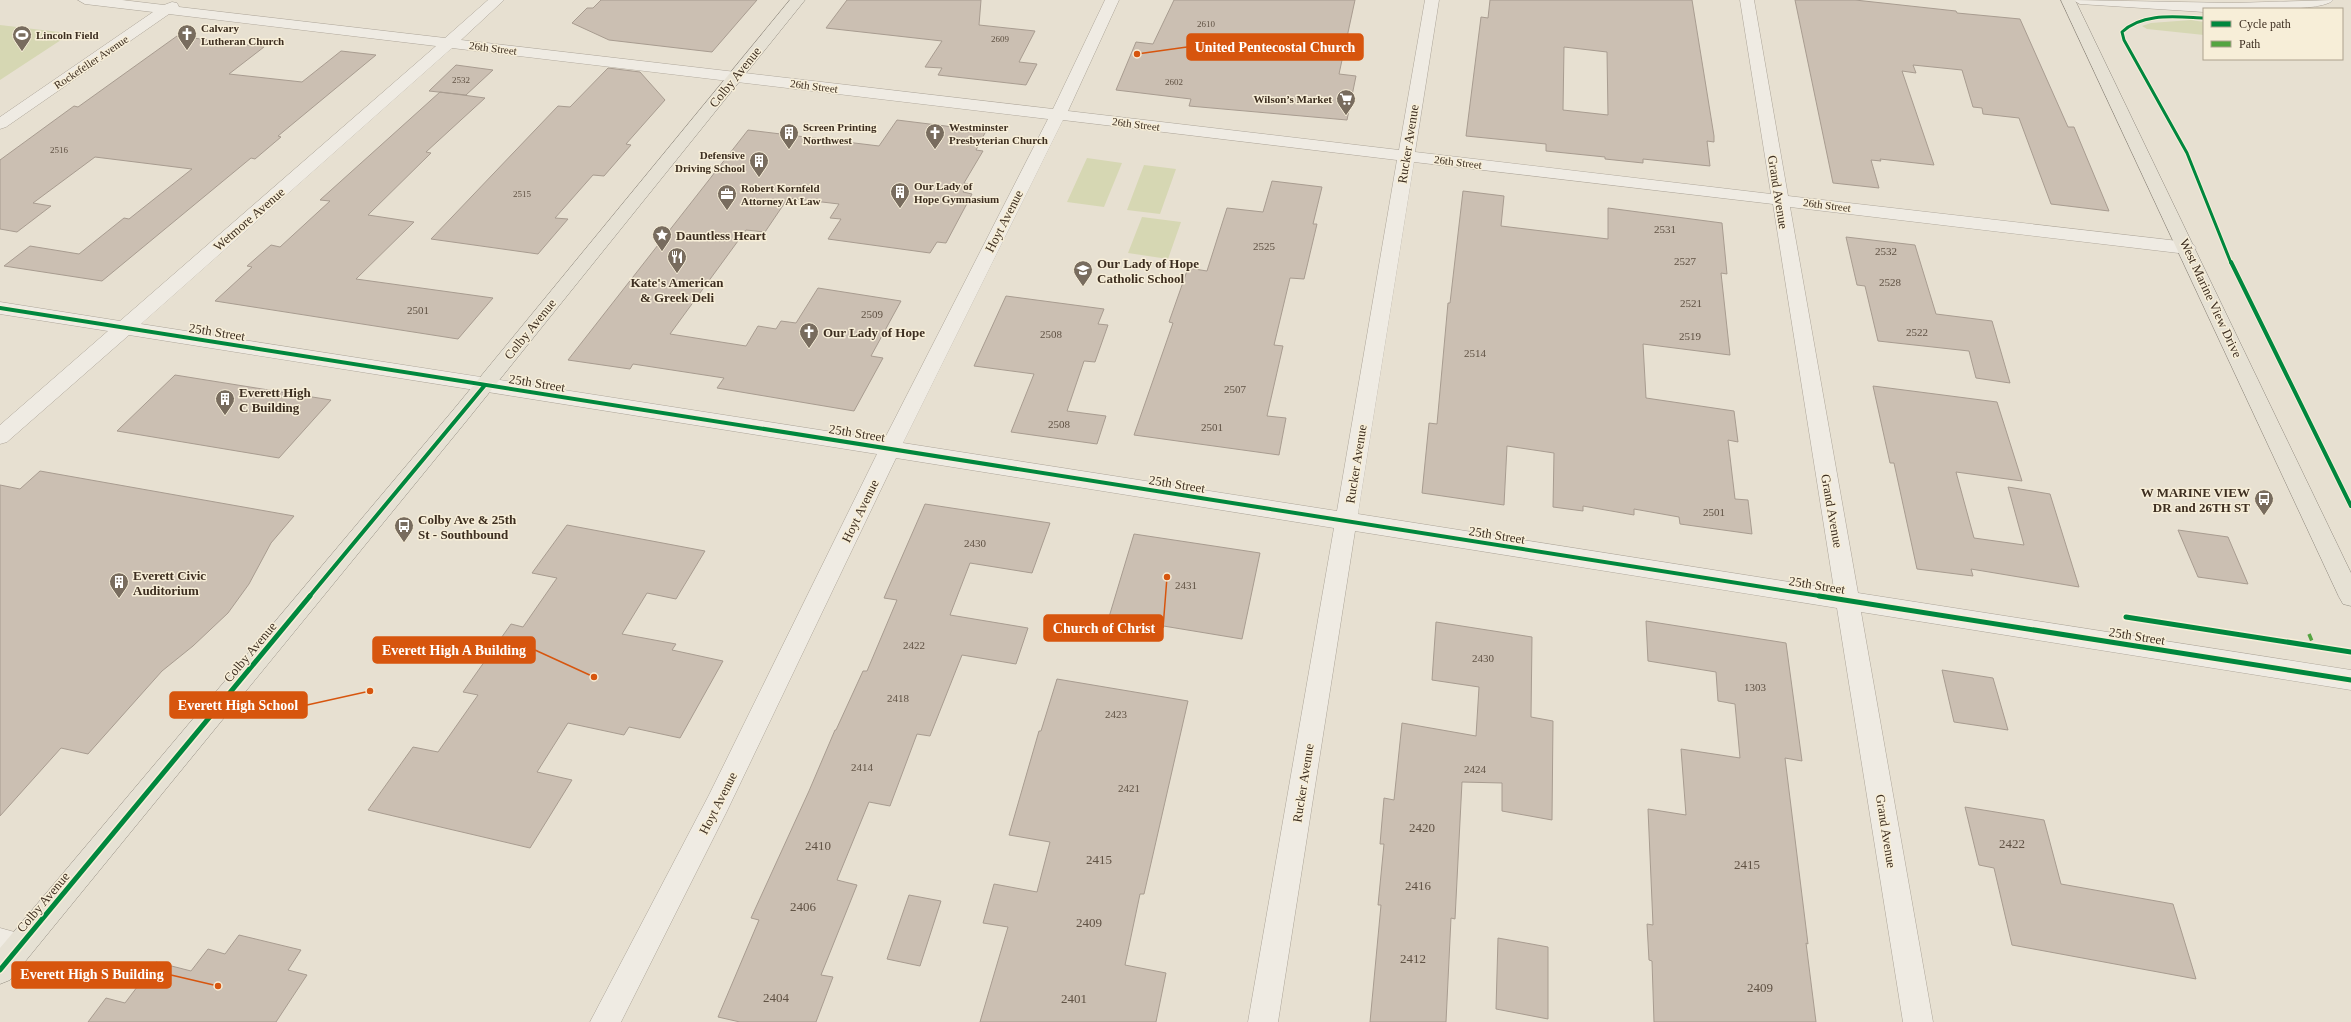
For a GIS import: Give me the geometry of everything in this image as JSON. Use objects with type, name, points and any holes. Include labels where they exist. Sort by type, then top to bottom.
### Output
[{"type":"main road","name":"Colby Avenue","points":[[0,970],[10,944],[485,385],[798,0]]},
{"type":"main road","name":"West Marine View Drive","points":[[2068,0],[2187,248],[2351,597]]},
{"type":"street","name":"26th Street","points":[[85,0],[2187,248]]},
{"type":"street","name":"Rockefeller Avenue","points":[[0,124],[182,0]]},
{"type":"street","name":"Wetmore Avenue","points":[[0,437],[498,0]]},
{"type":"street","name":"Hoyt Avenue","points":[[605,1022],[718,803],[890,449],[1058,115],[1112,0]]},
{"type":"street","name":"Rucker Avenue","points":[[1264,1022],[1405,156],[1432,0]]},
{"type":"street","name":"Grand Avenue","points":[[1747,0],[1779,199],[1918,1022]]},
{"type":"street","points":[[2080,0],[2194,7],[2291,6],[2326,0]]},
{"type":"street","name":"25th Street","points":[[0,308],[2351,680]]},
{"type":"green space","points":[[2191,20],[2203,22],[2203,35],[2147,29],[2142,26],[2151,23]]},
{"type":"green space","name":"Lincoln Field","points":[[0,25],[59,32],[61,40],[0,80]]},
{"type":"green space","points":[[1087,158],[1122,163],[1104,207],[1067,202]]},
{"type":"green space","points":[[1144,165],[1176,169],[1160,214],[1127,210]]},
{"type":"green space","points":[[1142,217],[1181,222],[1168,259],[1128,253]]},
{"type":"building","points":[[601,0],[757,0],[712,52],[609,40],[572,23],[587,8],[593,8]]},
{"type":"building","points":[[847,0],[981,0],[979,25],[1035,31],[1019,62],[1037,64],[1026,85],[938,75],[942,68],[925,67],[942,41],[826,28]]},
{"type":"building","points":[[1174,0],[1355,0],[1339,74],[1356,76],[1347,120],[1189,106],[1191,99],[1116,90],[1136,42],[1153,44]]},
{"type":"building","points":[[1490,0],[1692,0],[1714,136],[1714,142],[1707,141],[1710,166],[1643,159],[1643,163],[1605,159],[1605,157],[1546,151],[1546,144],[1466,136],[1481,17],[1488,18]],"holes":[[[1564,47],[1607,52],[1608,115],[1563,110]]]},
{"type":"building","points":[[1795,0],[1855,0],[1956,11],[1957,13],[2020,19],[2068,127],[2074,127],[2109,211],[2051,204],[2019,118],[1983,114],[1982,108],[1973,107],[1962,70],[1913,65],[1916,73],[1902,71],[1934,165],[1880,159],[1881,161],[1871,160],[1879,188],[1833,183]]},
{"type":"building","points":[[177,36],[264,47],[229,74],[302,82],[341,51],[376,55],[278,136],[281,137],[255,159],[251,158],[102,281],[4,266],[30,246],[79,254],[124,218],[129,219],[192,169],[95,157],[33,203],[51,206],[17,232],[0,229],[0,160],[74,106],[78,107]]},
{"type":"building","points":[[456,65],[493,70],[466,95],[429,91]]},
{"type":"building","points":[[608,68],[640,72],[665,100],[626,144],[631,145],[604,176],[593,175],[555,218],[568,219],[538,254],[431,239],[558,106],[570,107]]},
{"type":"building","points":[[440,92],[485,98],[426,152],[431,153],[368,215],[414,222],[356,279],[493,298],[458,339],[215,301],[252,267],[247,266],[271,245],[280,247],[330,201],[320,200]]},
{"type":"building","points":[[897,120],[986,131],[976,150],[983,151],[964,183],[968,184],[963,192],[972,194],[946,243],[937,242],[930,253],[828,239],[841,219],[830,218],[839,204],[788,198],[765,232],[746,230],[670,334],[746,346],[758,326],[776,329],[781,321],[796,323],[818,288],[901,301],[871,356],[883,358],[854,411],[717,388],[724,378],[633,364],[630,369],[568,360],[748,130],[879,146]]},
{"type":"building","points":[[1272,181],[1322,187],[1313,224],[1317,224],[1304,279],[1290,278],[1274,345],[1283,346],[1267,416],[1286,418],[1279,455],[1134,435],[1173,323],[1169,322],[1188,268],[1207,271],[1227,208],[1263,212]]},
{"type":"building","points":[[1463,191],[1504,196],[1501,226],[1608,239],[1608,208],[1722,223],[1727,274],[1721,273],[1730,355],[1643,344],[1646,398],[1734,411],[1738,442],[1728,440],[1735,499],[1748,500],[1752,534],[1680,524],[1679,517],[1634,509],[1634,515],[1583,506],[1583,511],[1553,507],[1554,453],[1507,446],[1504,505],[1422,493],[1429,423],[1437,424],[1448,303],[1450,303]]},
{"type":"building","points":[[1846,237],[1915,245],[1936,314],[1992,321],[2010,383],[1976,378],[1969,351],[1878,341],[1865,286],[1857,285]]},
{"type":"building","points":[[1006,296],[1104,309],[1098,324],[1108,325],[1095,362],[1084,361],[1067,411],[1106,416],[1097,444],[1011,432],[1034,374],[974,366]]},
{"type":"building","name":"Everett High C Building","points":[[175,375],[331,400],[279,458],[117,431]]},
{"type":"building","points":[[1873,386],[1997,402],[2022,481],[1956,472],[1974,538],[2024,545],[2008,487],[2050,494],[2079,587],[1971,569],[1973,576],[1917,569],[1894,463],[1890,463]]},
{"type":"building","name":"Everett Civic Auditorium","points":[[40,471],[294,516],[271,543],[249,584],[228,613],[193,646],[162,671],[88,754],[61,748],[0,816],[0,485],[20,489]]},
{"type":"building","points":[[925,504],[1050,523],[1032,573],[970,563],[950,615],[1028,628],[1016,664],[962,655],[930,736],[917,734],[890,806],[869,802],[837,880],[857,885],[821,975],[833,977],[816,1022],[740,1022],[718,1017],[759,920],[751,918],[835,730],[863,671],[867,671],[897,600],[884,598]]},
{"type":"building","points":[[567,525],[705,551],[676,599],[647,593],[622,634],[676,644],[672,650],[723,661],[680,738],[629,727],[624,735],[568,723],[537,772],[572,780],[530,848],[368,810],[413,747],[438,752],[478,695],[463,692],[511,624],[523,627],[557,578],[532,573]]},
{"type":"building","points":[[2178,530],[2228,537],[2248,584],[2198,577]]},
{"type":"building","points":[[1134,534],[1260,553],[1242,639],[1109,617]]},
{"type":"building","points":[[1646,621],[1786,643],[1802,761],[1785,758],[1816,1022],[1654,1022],[1652,961],[1649,960],[1647,924],[1653,925],[1648,809],[1686,815],[1681,749],[1740,758],[1735,704],[1718,701],[1716,672],[1648,661]]},
{"type":"building","points":[[1436,622],[1532,637],[1531,717],[1553,721],[1552,820],[1502,811],[1502,783],[1462,782],[1455,919],[1451,918],[1446,1022],[1370,1022],[1381,905],[1378,905],[1384,844],[1380,844],[1384,798],[1394,800],[1402,723],[1476,736],[1479,687],[1432,680]]},
{"type":"building","points":[[1942,670],[1993,678],[2008,730],[1954,722]]},
{"type":"building","points":[[1057,679],[1188,701],[1144,894],[1140,894],[1125,965],[1166,973],[1156,1022],[980,1022],[1008,927],[983,923],[994,884],[1037,892],[1050,842],[1009,835],[1039,731],[1041,731]]},
{"type":"building","points":[[1965,807],[2044,820],[2061,884],[2173,904],[2196,979],[2012,945],[1994,868],[1979,865]]},
{"type":"building","points":[[909,895],[941,901],[920,966],[887,959]]},
{"type":"building","points":[[239,935],[301,950],[288,970],[307,975],[276,1022],[88,1022],[106,998],[125,1003],[156,962],[191,971],[208,949],[225,954]]},
{"type":"building","points":[[1498,938],[1548,947],[1548,1019],[1496,1009]]},
{"type":"marked path","points":[[2309,634],[2314,646]]},
{"type":"cycle path","points":[[2203,18],[2172,17],[2148,19],[2128,26],[2122,32],[2124,40],[2187,153],[2235,272],[2351,506]]},
{"type":"cycle path","points":[[0,308],[2351,680]]},
{"type":"cycle path","points":[[0,970],[485,385]]},
{"type":"cycle path","points":[[2126,617],[2351,652]]},
{"type":"place","name":"Calvary Lutheran Church","points":[[187,51]]},
{"type":"place","name":"Lincoln Field","points":[[22,52]]},
{"type":"place","name":"United Pentecostal Church","points":[[1137,54]]},
{"type":"place","name":"Wilson’s Market","points":[[1346,116]]},
{"type":"place","name":"Screen Printing Northwest","points":[[789,150]]},
{"type":"place","name":"Westminster Presbyterian Church","points":[[935,150]]},
{"type":"place","name":"Defensive Driving School","points":[[759,178]]},
{"type":"place","name":"Our Lady of Hope Gymnasium","points":[[900,209]]},
{"type":"place","name":"Robert Kornfeld Attorney At Law","points":[[727,211]]},
{"type":"place","name":"Dauntless Heart","points":[[662,252]]},
{"type":"place","name":"Kate's American & Greek Deli","points":[[677,274]]},
{"type":"place","name":"Our Lady of Hope Catholic School","points":[[1083,287]]},
{"type":"place","name":"Our Lady of Hope","points":[[809,349]]},
{"type":"place","name":"Everett High C Building","points":[[225,416]]},
{"type":"place","name":"W MARINE VIEW DR and 26TH ST","points":[[2264,516]]},
{"type":"place","name":"Colby Ave & 25th St - Southbound","points":[[404,543]]},
{"type":"place","name":"Church of Christ","points":[[1167,577]]},
{"type":"place","name":"Everett Civic Auditorium","points":[[119,599]]},
{"type":"place","name":"Everett High A Building","points":[[594,677]]},
{"type":"place","name":"Everett High School","points":[[370,691]]},
{"type":"place","name":"Everett High S Building","points":[[218,986]]}]
